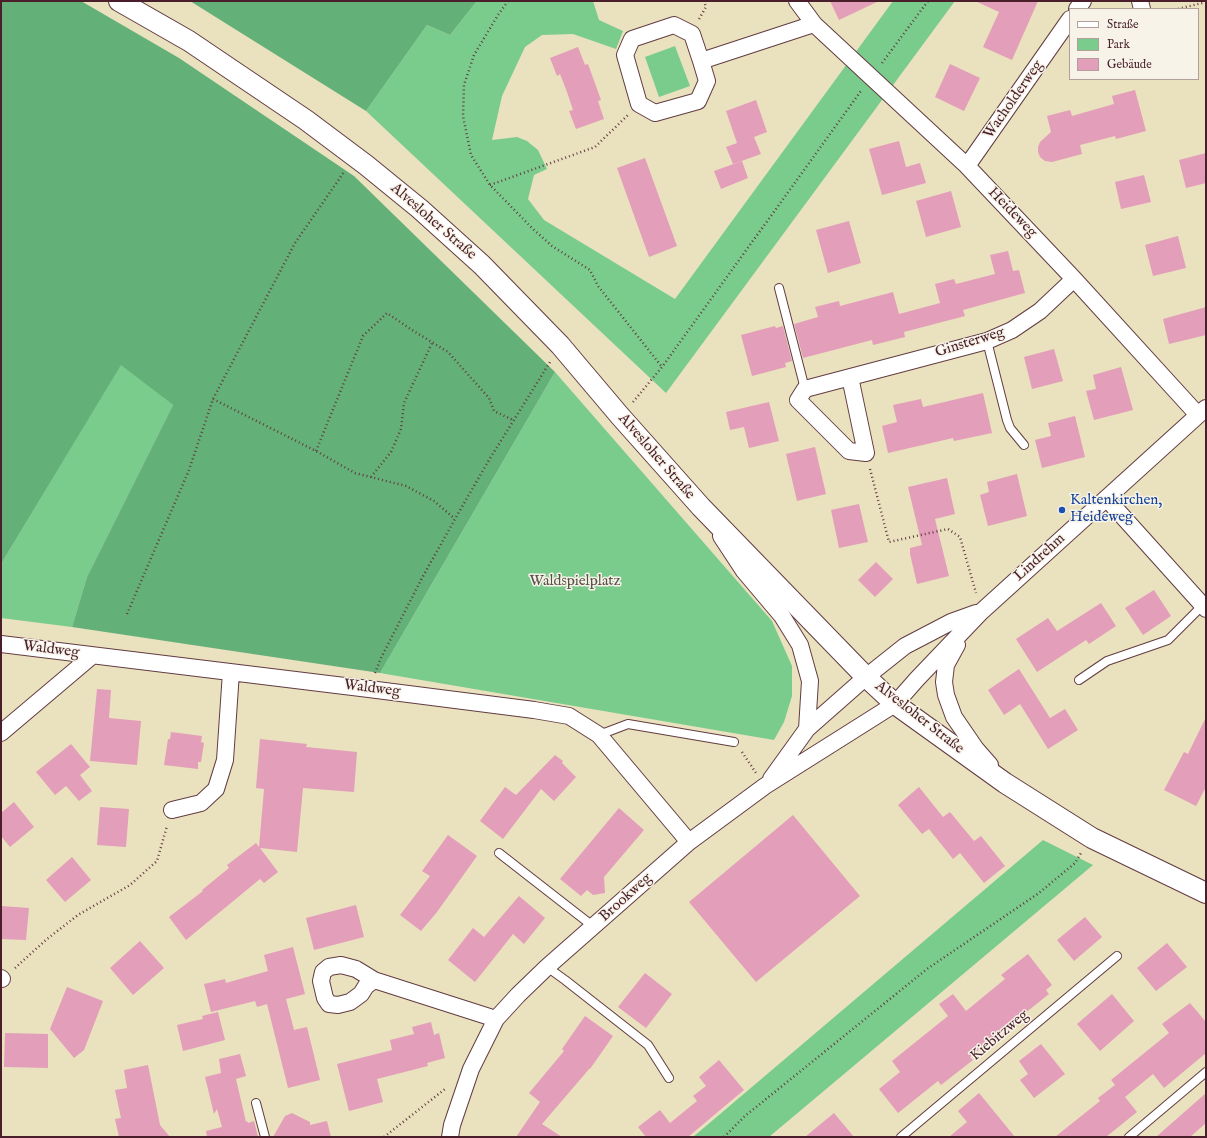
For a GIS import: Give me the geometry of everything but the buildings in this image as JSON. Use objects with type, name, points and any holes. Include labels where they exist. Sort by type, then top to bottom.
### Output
[{"type":"street","name":"Alvesloher Straße","points":[[119,1],[189,41],[306,120],[354,156],[420,210],[482,265],[560,345],[620,416],[701,507],[866,677],[895,704],[1005,783],[1092,838],[1206,893]]},
{"type":"street","name":"Heideweg","points":[[797,1],[814,24],[967,166],[1202,412]]},
{"type":"street","name":"Wacholderweg","points":[[967,166],[1065,32],[1069,22]]},
{"type":"street","points":[[701,61],[814,24]]},
{"type":"street","points":[[674,25],[692,34],[701,61],[707,81],[698,100],[655,113],[639,104],[625,55],[632,40],[674,25]]},
{"type":"street","name":"Ginsterweg","points":[[805,389],[987,341],[1012,330],[1040,311],[1074,278]]},
{"type":"street","points":[[805,389],[798,400],[849,451],[866,453],[850,377]]},
{"type":"street","name":"Lindrehm","points":[[895,704],[981,612],[1202,412]]},
{"type":"street","points":[[1107,498],[1205,607]]},
{"type":"street","points":[[701,507],[744,571],[782,616],[800,645],[810,681],[807,729]]},
{"type":"street","name":"Lindrehm","points":[[866,677],[905,646],[951,622],[981,612]]},
{"type":"street","points":[[969,624],[946,665],[944,682],[946,695],[954,717],[976,750],[1005,783]]},
{"type":"street","name":"Waldweg","points":[[1,644],[369,689],[534,710],[569,716],[599,734],[689,842]]},
{"type":"street","points":[[1,733],[92,656]]},
{"type":"street","points":[[172,810],[201,803],[216,789],[225,760],[231,672]]},
{"type":"street","name":"Brookweg","points":[[765,786],[807,729],[866,677]]},
{"type":"street","name":"Brookweg","points":[[450,1137],[452,1125],[470,1069],[496,1019],[518,995],[547,967],[689,842],[765,786],[895,704]]},
{"type":"street","points":[[374,980],[496,1019]]},
{"type":"lane","points":[[779,288],[805,389]]},
{"type":"lane","points":[[987,341],[1008,424],[1024,445]]},
{"type":"lane","points":[[1079,680],[1107,661],[1168,640],[1205,607]]},
{"type":"lane","points":[[599,734],[628,724],[734,742]]},
{"type":"lane","points":[[499,853],[594,926]]},
{"type":"lane","name":"Kiebitzweg","points":[[901,1137],[1117,956]]},
{"type":"lane","points":[[547,967],[648,1045],[668,1078]]},
{"type":"lane","points":[[1129,1137],[1206,1072]]},
{"type":"lane","points":[[256,1103],[265,1137]]},
{"type":"path","points":[[508,1],[474,55],[464,85],[463,116],[472,155],[490,185],[533,229],[552,246],[590,270],[598,286],[662,367]]},
{"type":"path","points":[[620,416],[662,367],[871,77],[928,1]]},
{"type":"path","points":[[1182,8],[1206,2]]},
{"type":"path","points":[[490,185],[595,147],[639,104]]},
{"type":"path","points":[[127,614],[189,470],[213,399],[295,243],[354,156]]},
{"type":"path","points":[[316,451],[363,336],[387,313],[448,352],[489,398],[494,411],[513,420]]},
{"type":"path","points":[[371,477],[391,452],[401,429],[404,404],[432,343]]},
{"type":"path","points":[[369,689],[380,658],[422,578],[513,420],[560,345]]},
{"type":"path","points":[[213,399],[316,451],[355,473],[406,486],[434,501],[455,519]]},
{"type":"path","points":[[866,453],[889,542],[948,529],[960,537],[981,612]]},
{"type":"path","points":[[734,742],[765,786]]},
{"type":"path","points":[[2,978],[26,960],[47,939],[78,915],[130,885],[156,862],[172,810]]},
{"type":"path","points":[[724,1137],[745,1116],[927,968],[1039,893],[1075,863],[1092,838]]},
{"type":"path","points":[[384,1137],[448,1087]]},
{"type":"green space","points":[[1,1],[81,1],[179,58],[354,176],[555,372],[380,673],[72,627],[87,577],[173,405],[121,365],[1,564]]},
{"type":"green space","points":[[190,1],[477,1],[450,35],[427,25],[366,111]]},
{"type":"green space","points":[[477,1],[593,1],[599,20],[623,31],[616,49],[573,34],[542,35],[525,47],[502,96],[492,140],[517,137],[527,141],[538,150],[547,169],[534,175],[528,199],[544,220],[675,299],[893,1],[955,1],[666,393],[366,111],[427,25],[450,35]]},
{"type":"green space","points":[[675,46],[690,86],[659,97],[645,57]]},
{"type":"green space","points":[[121,364],[173,405],[87,577],[72,627],[1,618],[1,564]]},
{"type":"green space","name":"Waldspielplatz","points":[[555,372],[772,621],[792,666],[792,696],[784,722],[774,740],[380,673]]},
{"type":"green space","points":[[1043,840],[1093,865],[769,1137],[693,1137]]},
{"type":"place","name":"Kaltenkirchen, Heideweg","points":[[1062,510]]}]
